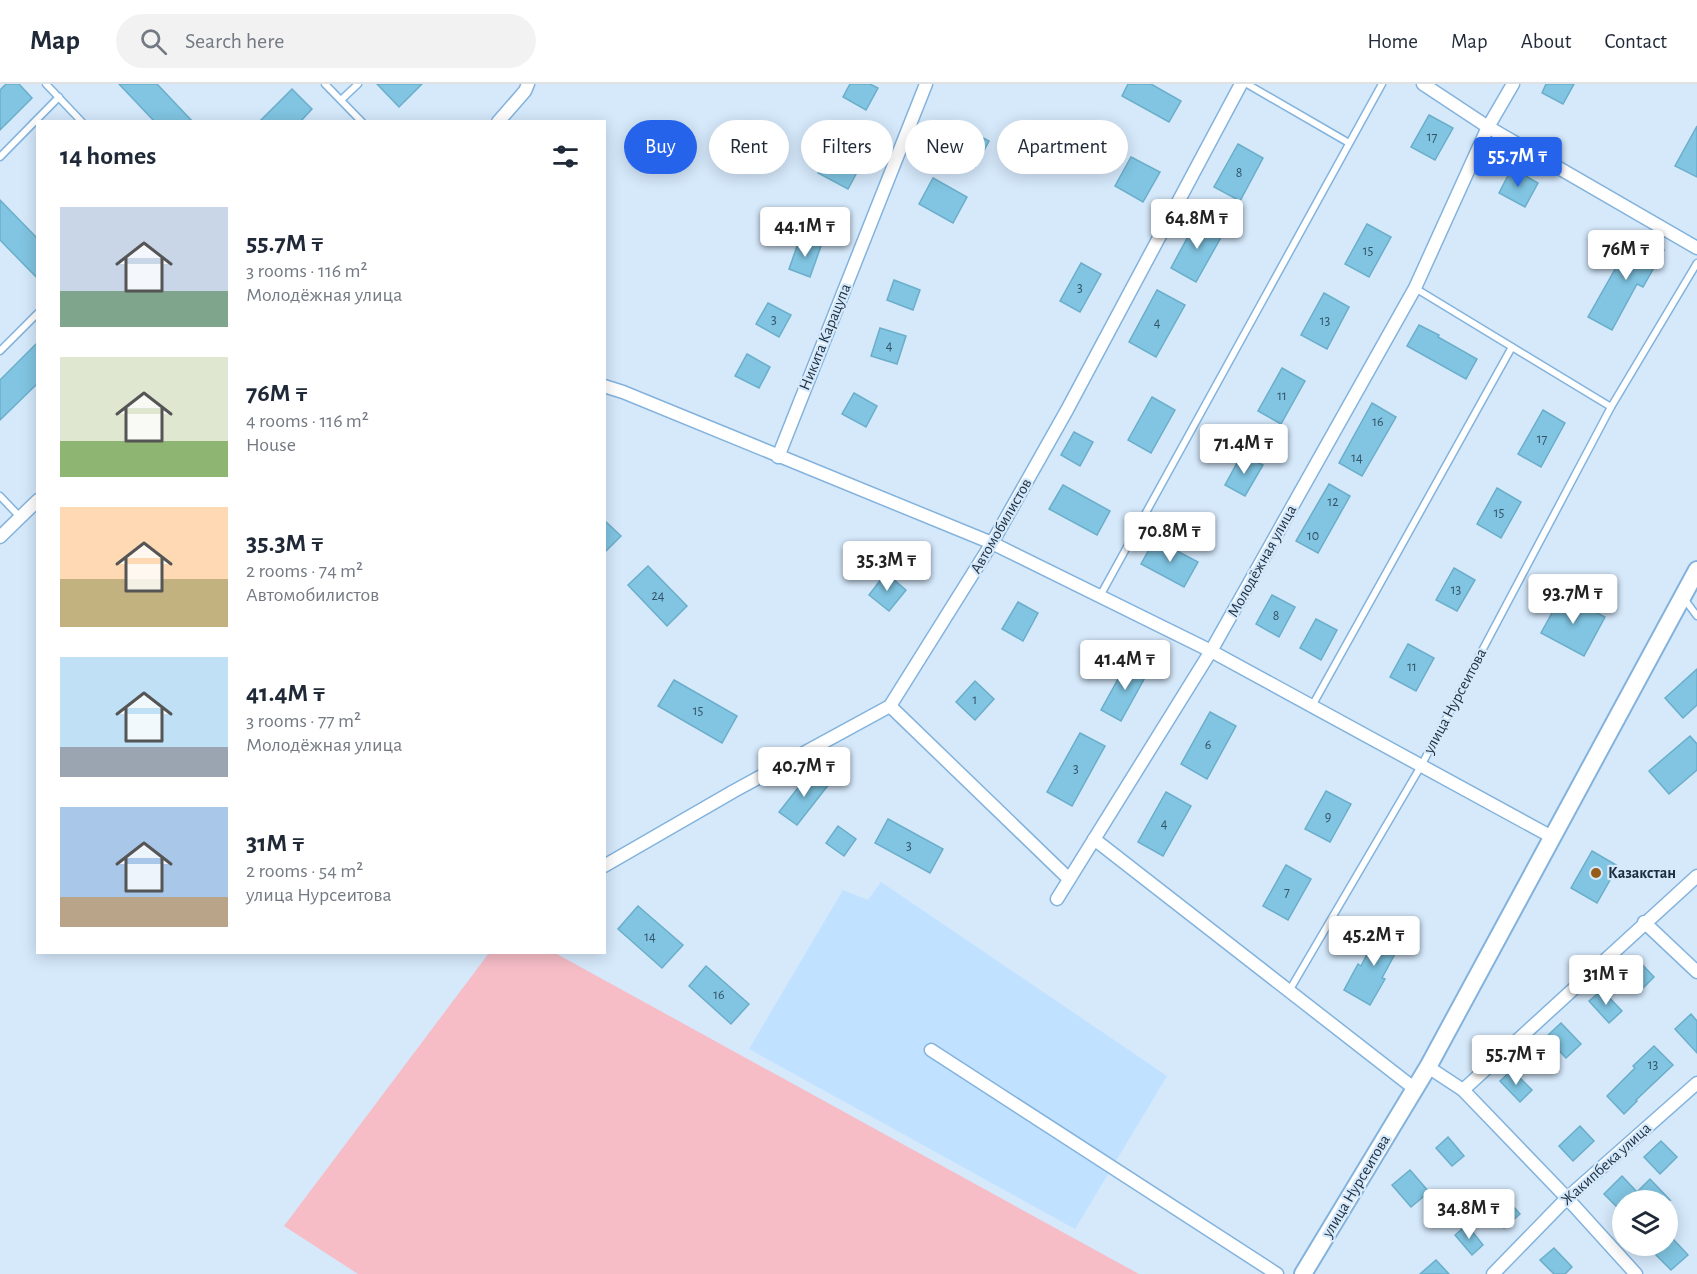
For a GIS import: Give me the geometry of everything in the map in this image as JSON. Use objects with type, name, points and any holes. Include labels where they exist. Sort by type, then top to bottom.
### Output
[{"type":"main road","name":"улица Нурсеитова","points":[[1303,1274],[1428,1067],[1697,570]]},
{"type":"street","points":[[500,120],[525,91],[528,84]]},
{"type":"street","name":"Никита Карацупа","points":[[778,457],[926,84]]},
{"type":"street","name":"Автомобилистов","points":[[606,865],[734,791],[890,706],[992,543],[1067,410],[1241,84]]},
{"type":"street","points":[[1423,84],[1488,127],[1697,248]]},
{"type":"street","name":"Молодёжная улица","points":[[1057,898],[1211,651],[1415,288],[1488,127],[1513,84]]},
{"type":"street","points":[[606,387],[992,543],[1211,651],[1552,837]]},
{"type":"street","points":[[0,537],[36,502]]},
{"type":"street","points":[[890,706],[1069,879]]},
{"type":"street","points":[[1094,839],[1415,1089]]},
{"type":"street","points":[[1463,1090],[1644,922],[1697,876]]},
{"type":"street","points":[[1644,922],[1697,972]]},
{"type":"street","points":[[931,1050],[1277,1274]]},
{"type":"street","points":[[1428,1067],[1463,1090],[1567,1197],[1636,1274]]},
{"type":"street","name":"Жакипбека улица","points":[[1493,1274],[1567,1197],[1697,1083]]},
{"type":"lane","points":[[46,84],[80,120]]},
{"type":"lane","points":[[326,84],[360,120]]},
{"type":"lane","points":[[342,100],[358,84]]},
{"type":"lane","points":[[1247,84],[1349,144]]},
{"type":"lane","points":[[1099,596],[1382,84]]},
{"type":"lane","points":[[37,120],[59,98]]},
{"type":"lane","points":[[0,157],[36,121]]},
{"type":"lane","name":"улица Нурсеитова","points":[[1289,991],[1421,765],[1611,407],[1697,263]]},
{"type":"lane","points":[[1415,288],[1611,407]]},
{"type":"lane","points":[[0,351],[36,314]]},
{"type":"lane","points":[[1312,706],[1512,347]]},
{"type":"lane","points":[[0,496],[21,517]]},
{"type":"lane","points":[[1682,597],[1697,616]]},
{"type":"shaded area","points":[[881,882],[1167,1076],[1075,1229],[749,1049],[843,890],[868,900]]},
{"type":"shaded area","points":[[488,954],[557,954],[1139,1274],[358,1274],[284,1226]]},
{"type":"building","points":[[6,84],[19,84],[32,98],[0,130],[0,90]]},
{"type":"building","points":[[119,84],[157,84],[191,120],[153,120]]},
{"type":"building","points":[[377,84],[422,84],[399,107]]},
{"type":"building","points":[[850,84],[870,84],[878,88],[866,110],[843,97]]},
{"type":"building","points":[[1128,84],[1151,84],[1181,101],[1169,122],[1122,96]]},
{"type":"building","points":[[1546,84],[1574,84],[1563,104],[1542,93]]},
{"type":"building","points":[[292,89],[312,109],[302,120],[261,120]]},
{"type":"building","points":[[1429,115],[1453,128],[1435,160],[1411,147]]},
{"type":"building","points":[[1697,126],[1697,177],[1675,166]]},
{"type":"building","points":[[1238,144],[1263,158],[1240,201],[1214,187]]},
{"type":"building","points":[[1131,157],[1160,172],[1143,202],[1115,186],[1122,174],[1128,174],[1128,162]]},
{"type":"building","points":[[1512,168],[1538,183],[1525,207],[1499,193]]},
{"type":"building","points":[[820,174],[856,174],[848,189]]},
{"type":"building","points":[[933,178],[967,197],[953,223],[919,204]]},
{"type":"building","points":[[0,200],[36,237],[36,277],[0,240]]},
{"type":"building","points":[[1198,218],[1224,232],[1196,282],[1171,268]]},
{"type":"building","points":[[1367,224],[1391,237],[1369,277],[1345,264]]},
{"type":"building","points":[[1635,234],[1664,250],[1643,287],[1637,284],[1612,330],[1588,317]]},
{"type":"building","points":[[800,238],[821,246],[810,277],[789,269]]},
{"type":"building","points":[[1081,263],[1101,274],[1080,312],[1060,301]]},
{"type":"building","points":[[894,280],[920,290],[913,310],[887,300]]},
{"type":"building","points":[[1157,290],[1185,305],[1156,357],[1129,342]]},
{"type":"building","points":[[1324,293],[1349,307],[1327,349],[1301,335]]},
{"type":"building","points":[[768,303],[791,315],[779,337],[756,324]]},
{"type":"building","points":[[1419,325],[1477,359],[1466,379],[1407,346]]},
{"type":"building","points":[[880,328],[906,336],[897,364],[871,356]]},
{"type":"building","points":[[36,344],[36,385],[0,420],[0,380]]},
{"type":"building","points":[[747,354],[770,367],[759,388],[735,376]]},
{"type":"building","points":[[1282,368],[1305,381],[1281,424],[1258,411]]},
{"type":"building","points":[[854,393],[877,406],[866,427],[842,414]]},
{"type":"building","points":[[1152,397],[1175,410],[1151,453],[1128,440]]},
{"type":"building","points":[[1372,403],[1396,417],[1362,476],[1339,463]]},
{"type":"building","points":[[1543,410],[1565,423],[1541,467],[1518,454]]},
{"type":"building","points":[[1074,432],[1093,442],[1080,466],[1061,455]]},
{"type":"building","points":[[1242,454],[1263,465],[1245,496],[1225,485]]},
{"type":"building","points":[[1329,484],[1350,496],[1318,553],[1296,541]]},
{"type":"building","points":[[1063,485],[1110,511],[1097,535],[1049,509]]},
{"type":"building","points":[[1497,488],[1521,502],[1501,538],[1477,524]]},
{"type":"building","points":[[606,522],[621,536],[606,551]]},
{"type":"building","points":[[1155,539],[1198,562],[1184,587],[1141,564]]},
{"type":"building","points":[[648,566],[687,606],[667,626],[628,585]]},
{"type":"building","points":[[1454,568],[1475,580],[1457,611],[1436,600]]},
{"type":"building","points":[[886,573],[906,590],[889,611],[869,595]]},
{"type":"building","points":[[1272,595],[1295,607],[1279,637],[1256,624]]},
{"type":"building","points":[[1562,595],[1605,617],[1584,656],[1541,633]]},
{"type":"building","points":[[1018,602],[1038,613],[1023,641],[1002,629]]},
{"type":"building","points":[[1316,619],[1337,630],[1321,660],[1300,648]]},
{"type":"building","points":[[1408,644],[1434,658],[1416,691],[1390,677]]},
{"type":"building","points":[[1128,661],[1148,672],[1121,721],[1101,710]]},
{"type":"building","points":[[1697,669],[1697,705],[1683,718],[1665,698]]},
{"type":"building","points":[[674,680],[737,716],[722,743],[658,706]]},
{"type":"building","points":[[975,681],[994,699],[975,720],[956,702]]},
{"type":"building","points":[[1210,712],[1236,726],[1207,779],[1181,764]]},
{"type":"building","points":[[1080,733],[1105,746],[1072,806],[1047,792]]},
{"type":"building","points":[[1690,736],[1697,744],[1697,770],[1669,794],[1649,771]]},
{"type":"building","points":[[812,770],[829,784],[797,825],[779,812]]},
{"type":"building","points":[[1326,791],[1351,804],[1330,842],[1305,829]]},
{"type":"building","points":[[1166,792],[1191,806],[1163,856],[1138,842]]},
{"type":"building","points":[[888,819],[943,849],[930,873],[875,843]]},
{"type":"building","points":[[838,826],[856,839],[844,856],[826,843]]},
{"type":"building","points":[[1592,851],[1618,866],[1597,903],[1571,888]]},
{"type":"building","points":[[1286,865],[1311,879],[1288,920],[1263,906]]},
{"type":"building","points":[[638,906],[683,945],[662,968],[618,929]]},
{"type":"building","points":[[1381,927],[1403,939],[1370,1005],[1344,990],[1358,964],[1361,966]]},
{"type":"building","points":[[1635,957],[1654,977],[1641,990],[1621,969]]},
{"type":"building","points":[[706,966],[749,1004],[731,1024],[689,986]]},
{"type":"building","points":[[1602,990],[1622,1011],[1609,1023],[1589,1001]]},
{"type":"building","points":[[1691,1014],[1697,1021],[1697,1053],[1675,1029]]},
{"type":"building","points":[[1561,1023],[1581,1044],[1566,1058],[1546,1037]]},
{"type":"building","points":[[1654,1046],[1673,1065],[1624,1114],[1607,1096]]},
{"type":"building","points":[[1512,1070],[1532,1090],[1520,1102],[1500,1081]]},
{"type":"building","points":[[1580,1126],[1594,1141],[1573,1161],[1559,1146]]},
{"type":"building","points":[[1448,1137],[1464,1156],[1452,1166],[1436,1148]]},
{"type":"building","points":[[1661,1141],[1677,1157],[1660,1174],[1644,1157]]},
{"type":"building","points":[[1410,1170],[1429,1192],[1411,1207],[1392,1185]]},
{"type":"building","points":[[1622,1176],[1635,1190],[1612,1190],[1612,1202],[1604,1194]]},
{"type":"building","points":[[1650,1179],[1660,1190],[1639,1190]]},
{"type":"building","points":[[1504,1196],[1520,1214],[1504,1228],[1488,1210]]},
{"type":"building","points":[[1467,1225],[1483,1245],[1472,1255],[1455,1235]]},
{"type":"building","points":[[1678,1244],[1688,1255],[1671,1270],[1657,1256],[1678,1256]]},
{"type":"building","points":[[1554,1248],[1572,1267],[1565,1274],[1554,1274],[1540,1260]]},
{"type":"building","points":[[1436,1260],[1449,1274],[1420,1274]]},
{"type":"place","name":"Казакстан","points":[[1596,873]]}]
